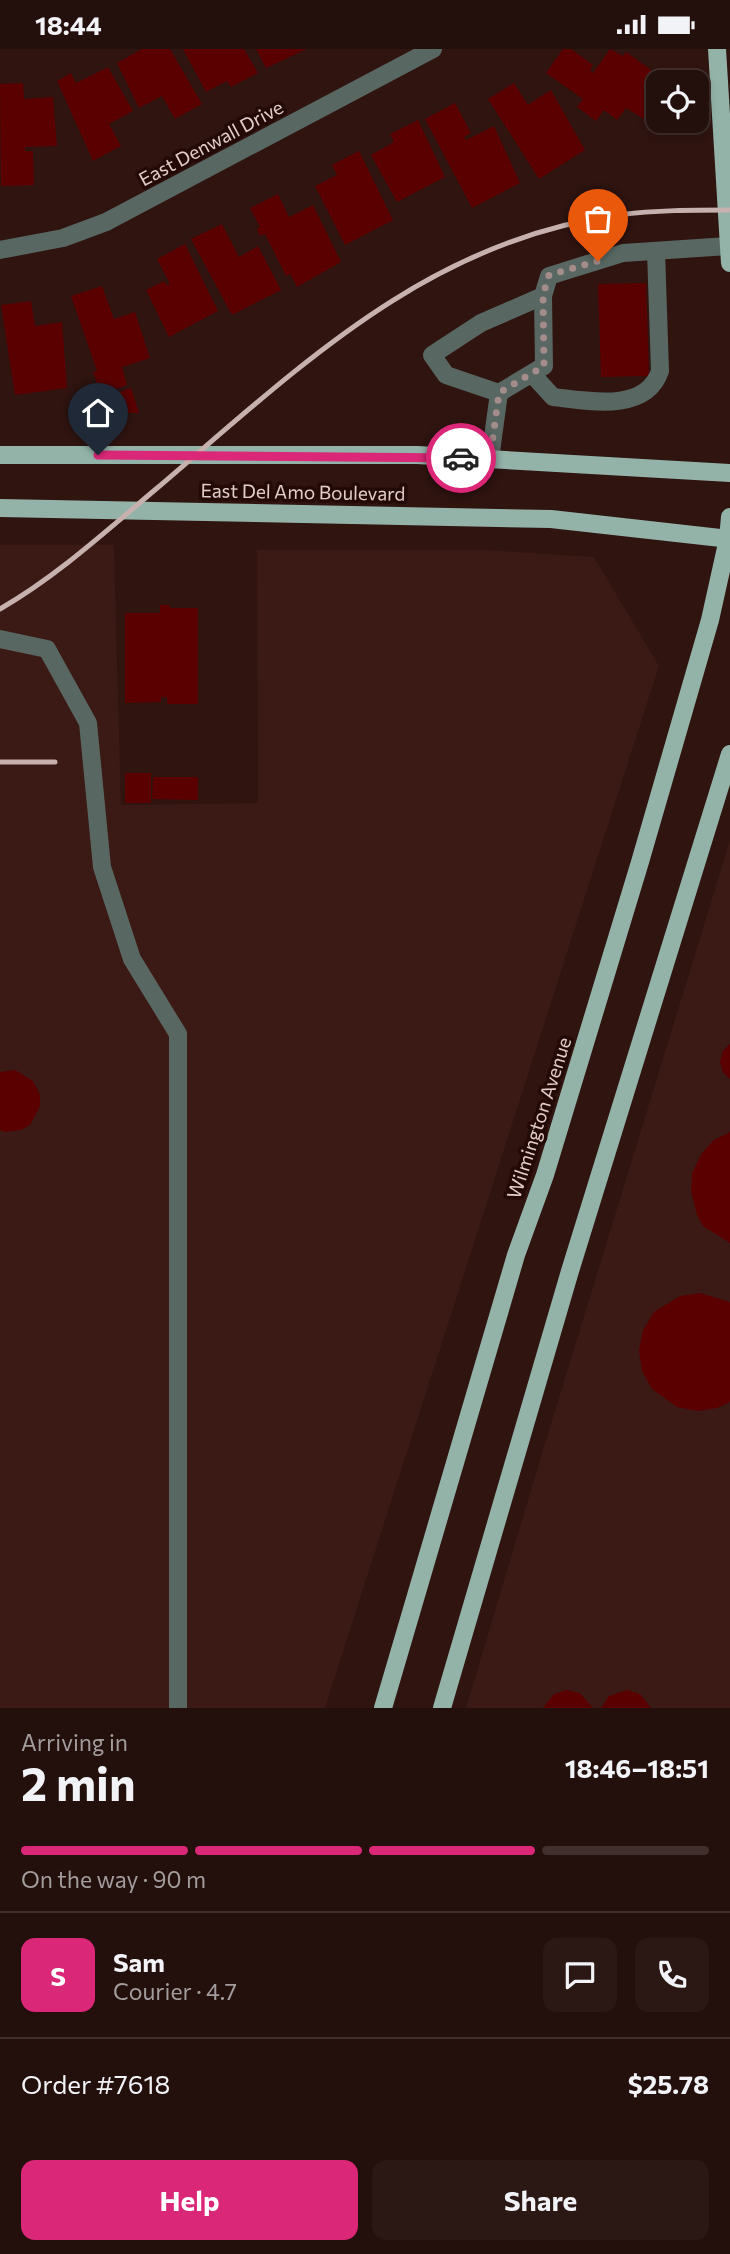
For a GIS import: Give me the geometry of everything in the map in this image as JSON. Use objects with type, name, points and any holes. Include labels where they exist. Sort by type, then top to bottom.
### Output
[{"type":"main road","points":[[717,49],[729,254]]},
{"type":"main road","name":"East Del Amo Boulevard","points":[[0,455],[417,455],[730,473]]},
{"type":"main road","name":"East Del Amo Boulevard","points":[[0,508],[551,519],[729,539]]},
{"type":"main road","name":"Wilmington Avenue","points":[[383,1708],[516,1255],[545,1175],[640,862],[710,620],[729,539],[730,517]]},
{"type":"main road","points":[[442,1708],[570,1271],[730,754]]},
{"type":"street","name":"East Denwall Drive","points":[[0,250],[63,238],[106,222],[433,49]]},
{"type":"street","points":[[543,295],[481,323],[432,355],[446,375],[499,393],[544,366],[543,295],[549,275],[623,253],[656,251],[729,254]]},
{"type":"street","points":[[532,374],[553,397],[598,402],[634,399],[656,384],[660,371],[656,251]]},
{"type":"street","points":[[490,459],[499,393]]},
{"type":"street","points":[[0,639],[47,649],[88,723],[102,867],[132,959],[178,1034],[178,1708]]},
{"type":"shaded area","points":[[0,545],[114,545],[121,805],[258,803],[257,550],[486,550],[594,557],[659,666],[325,1708],[0,1708]]},
{"type":"shaded area","points":[[730,840],[730,1708],[466,1708],[542,1453]]},
{"type":"building","points":[[142,49],[170,49],[202,104],[175,119],[162,96],[139,108],[117,63]]},
{"type":"building","points":[[183,49],[244,49],[258,73],[231,87],[227,81],[206,92]]},
{"type":"building","points":[[256,49],[307,49],[266,68]]},
{"type":"building","points":[[563,49],[571,49],[593,65],[590,70],[593,73],[610,49],[623,56],[626,52],[651,70],[646,70],[646,120],[626,108],[617,120],[604,110],[596,121],[577,107],[583,99],[546,73]]},
{"type":"building","points":[[108,67],[133,111],[109,124],[121,146],[93,161],[57,81],[71,73],[76,83]]},
{"type":"building","points":[[23,83],[24,99],[53,97],[57,146],[25,147],[25,151],[33,151],[34,185],[1,186],[0,84]]},
{"type":"building","points":[[514,83],[528,105],[551,90],[585,150],[539,179],[488,99]]},
{"type":"building","points":[[455,103],[471,133],[464,137],[466,140],[494,126],[520,183],[472,208],[425,119]]},
{"type":"building","points":[[418,120],[445,177],[397,202],[371,155],[394,142],[390,134]]},
{"type":"building","points":[[359,151],[393,220],[345,245],[315,186],[337,175],[332,165]]},
{"type":"building","points":[[278,194],[289,217],[313,205],[341,262],[297,287],[290,274],[286,276],[265,234],[260,236],[257,229],[260,227],[250,208]]},
{"type":"building","points":[[222,224],[239,257],[258,246],[281,290],[232,315],[191,239]]},
{"type":"building","points":[[185,244],[218,311],[169,337],[146,290],[164,281],[167,285],[170,284],[157,259]]},
{"type":"building","points":[[646,283],[649,376],[601,377],[598,284]]},
{"type":"building","points":[[102,286],[114,319],[135,312],[150,358],[122,367],[127,385],[101,394],[93,372],[97,371],[71,296]]},
{"type":"building","points":[[31,301],[35,326],[62,322],[67,388],[15,395],[1,305]]},
{"type":"building","points":[[131,388],[139,413],[92,412],[89,403]]},
{"type":"building","points":[[160,605],[170,605],[170,608],[198,608],[198,704],[167,704],[167,697],[161,697],[161,702],[125,703],[125,613],[160,613]]},
{"type":"building","points":[[125,773],[151,773],[151,803],[125,803]]},
{"type":"building","points":[[153,777],[198,777],[198,800],[152,799]]},
{"type":"building","points":[[730,1044],[730,1079],[723,1072],[720,1062],[723,1051]]},
{"type":"building","points":[[15,1070],[33,1081],[40,1095],[40,1106],[30,1125],[21,1130],[5,1132],[0,1130],[0,1072]]},
{"type":"building","points":[[730,1132],[730,1243],[703,1226],[697,1215],[691,1191],[692,1173],[702,1153],[714,1140]]},
{"type":"building","points":[[700,1293],[730,1302],[730,1402],[717,1408],[697,1411],[677,1407],[652,1389],[642,1371],[639,1350],[643,1330],[654,1312],[680,1296]]},
{"type":"building","points":[[567,1690],[580,1693],[593,1708],[543,1708],[554,1694]]},
{"type":"building","points":[[627,1690],[640,1694],[651,1708],[601,1708],[609,1696]]},
{"type":"railway","points":[[0,609],[80,553],[313,357],[368,317],[425,281],[485,252],[550,229],[633,213],[730,210]]},
{"type":"railway","points":[[0,762],[55,762]]},
{"type":"way so far","points":[[461,458],[490,459],[499,393],[544,366],[543,295],[549,275],[598,261]]},
{"type":"route","points":[[98,455],[417,455],[461,458]]}]
